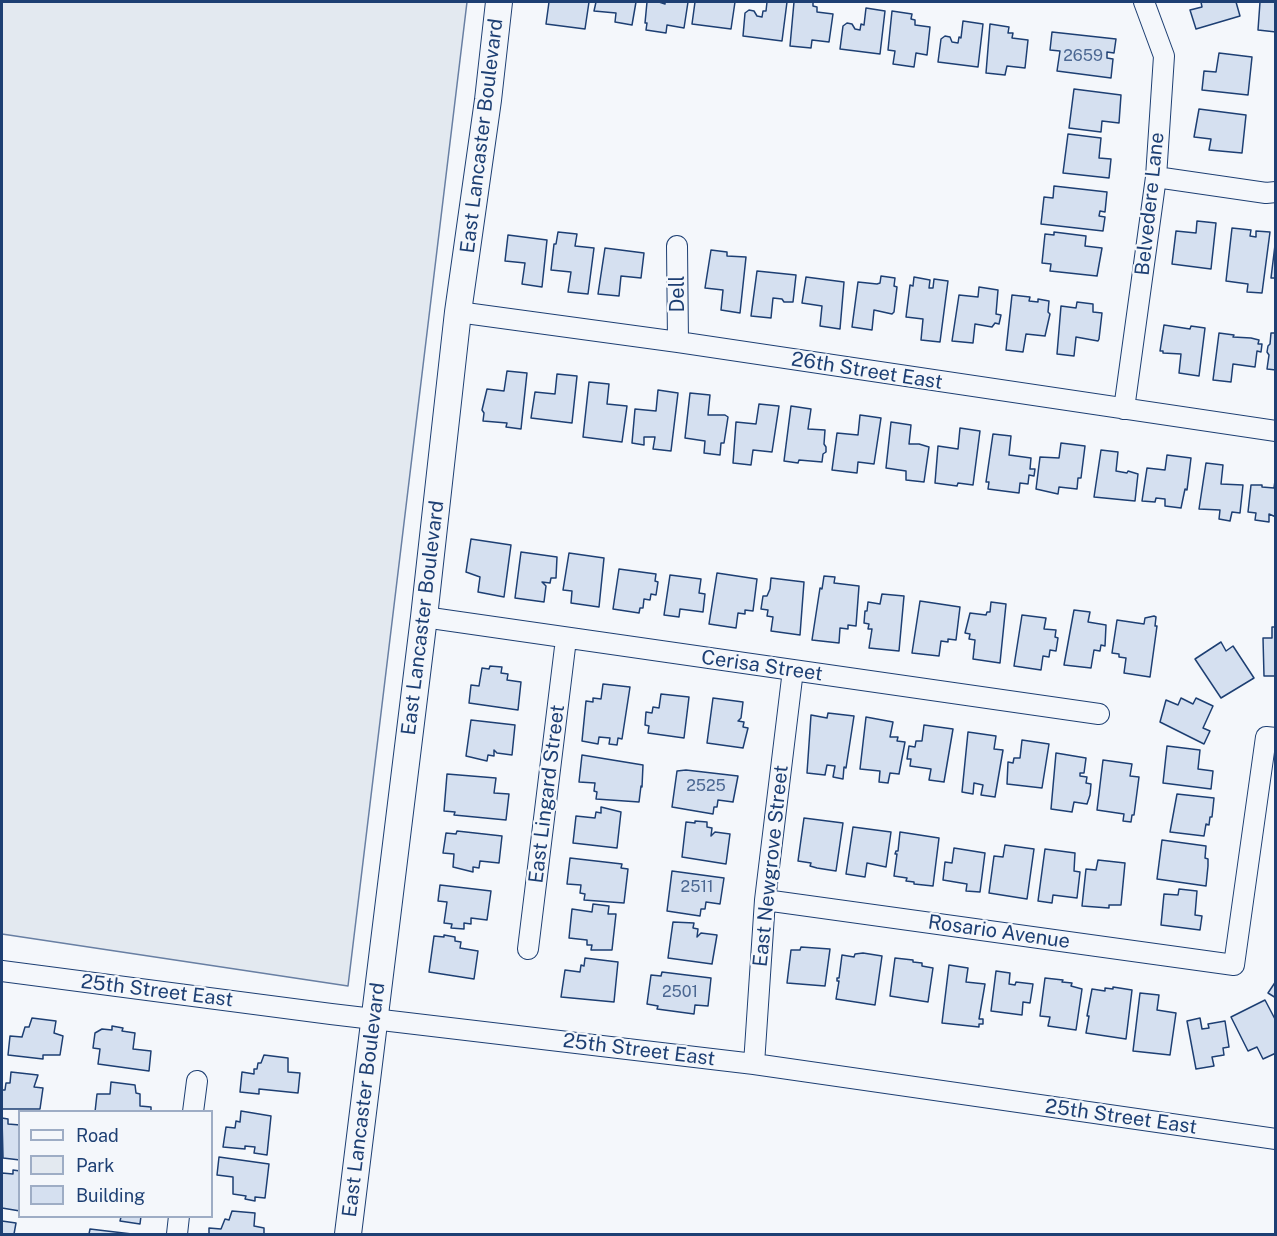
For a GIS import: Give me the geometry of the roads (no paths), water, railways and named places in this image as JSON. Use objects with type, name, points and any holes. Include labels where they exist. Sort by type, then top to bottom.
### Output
[{"type":"main road","name":"East Lancaster Boulevard","points":[[348,1234],[424,617],[458,312],[488,100],[499,2]]},
{"type":"street","name":"Belvedere Lane","points":[[1124,409],[1156,177],[1164,56],[1144,2]]},
{"type":"street","points":[[1156,177],[1266,193],[1275,192]]},
{"type":"street","name":"Dell","points":[[677,246],[678,342]]},
{"type":"street","name":"26th Street East","points":[[458,312],[678,342],[1275,431]]},
{"type":"street","name":"Cerisa Street","points":[[424,617],[1099,714]]},
{"type":"street","name":"East Lingard Street","points":[[528,949],[566,639]]},
{"type":"street","name":"East Newgrove Street","points":[[754,1064],[765,900],[793,670]]},
{"type":"street","name":"Rosario Avenue","points":[[765,900],[1234,965],[1271,738]]},
{"type":"street","name":"25th Street East","points":[[2,971],[754,1064],[1275,1139]]},
{"type":"street","points":[[193,1110],[197,1081]]},
{"type":"street","points":[[177,1234],[179,1218]]}]
